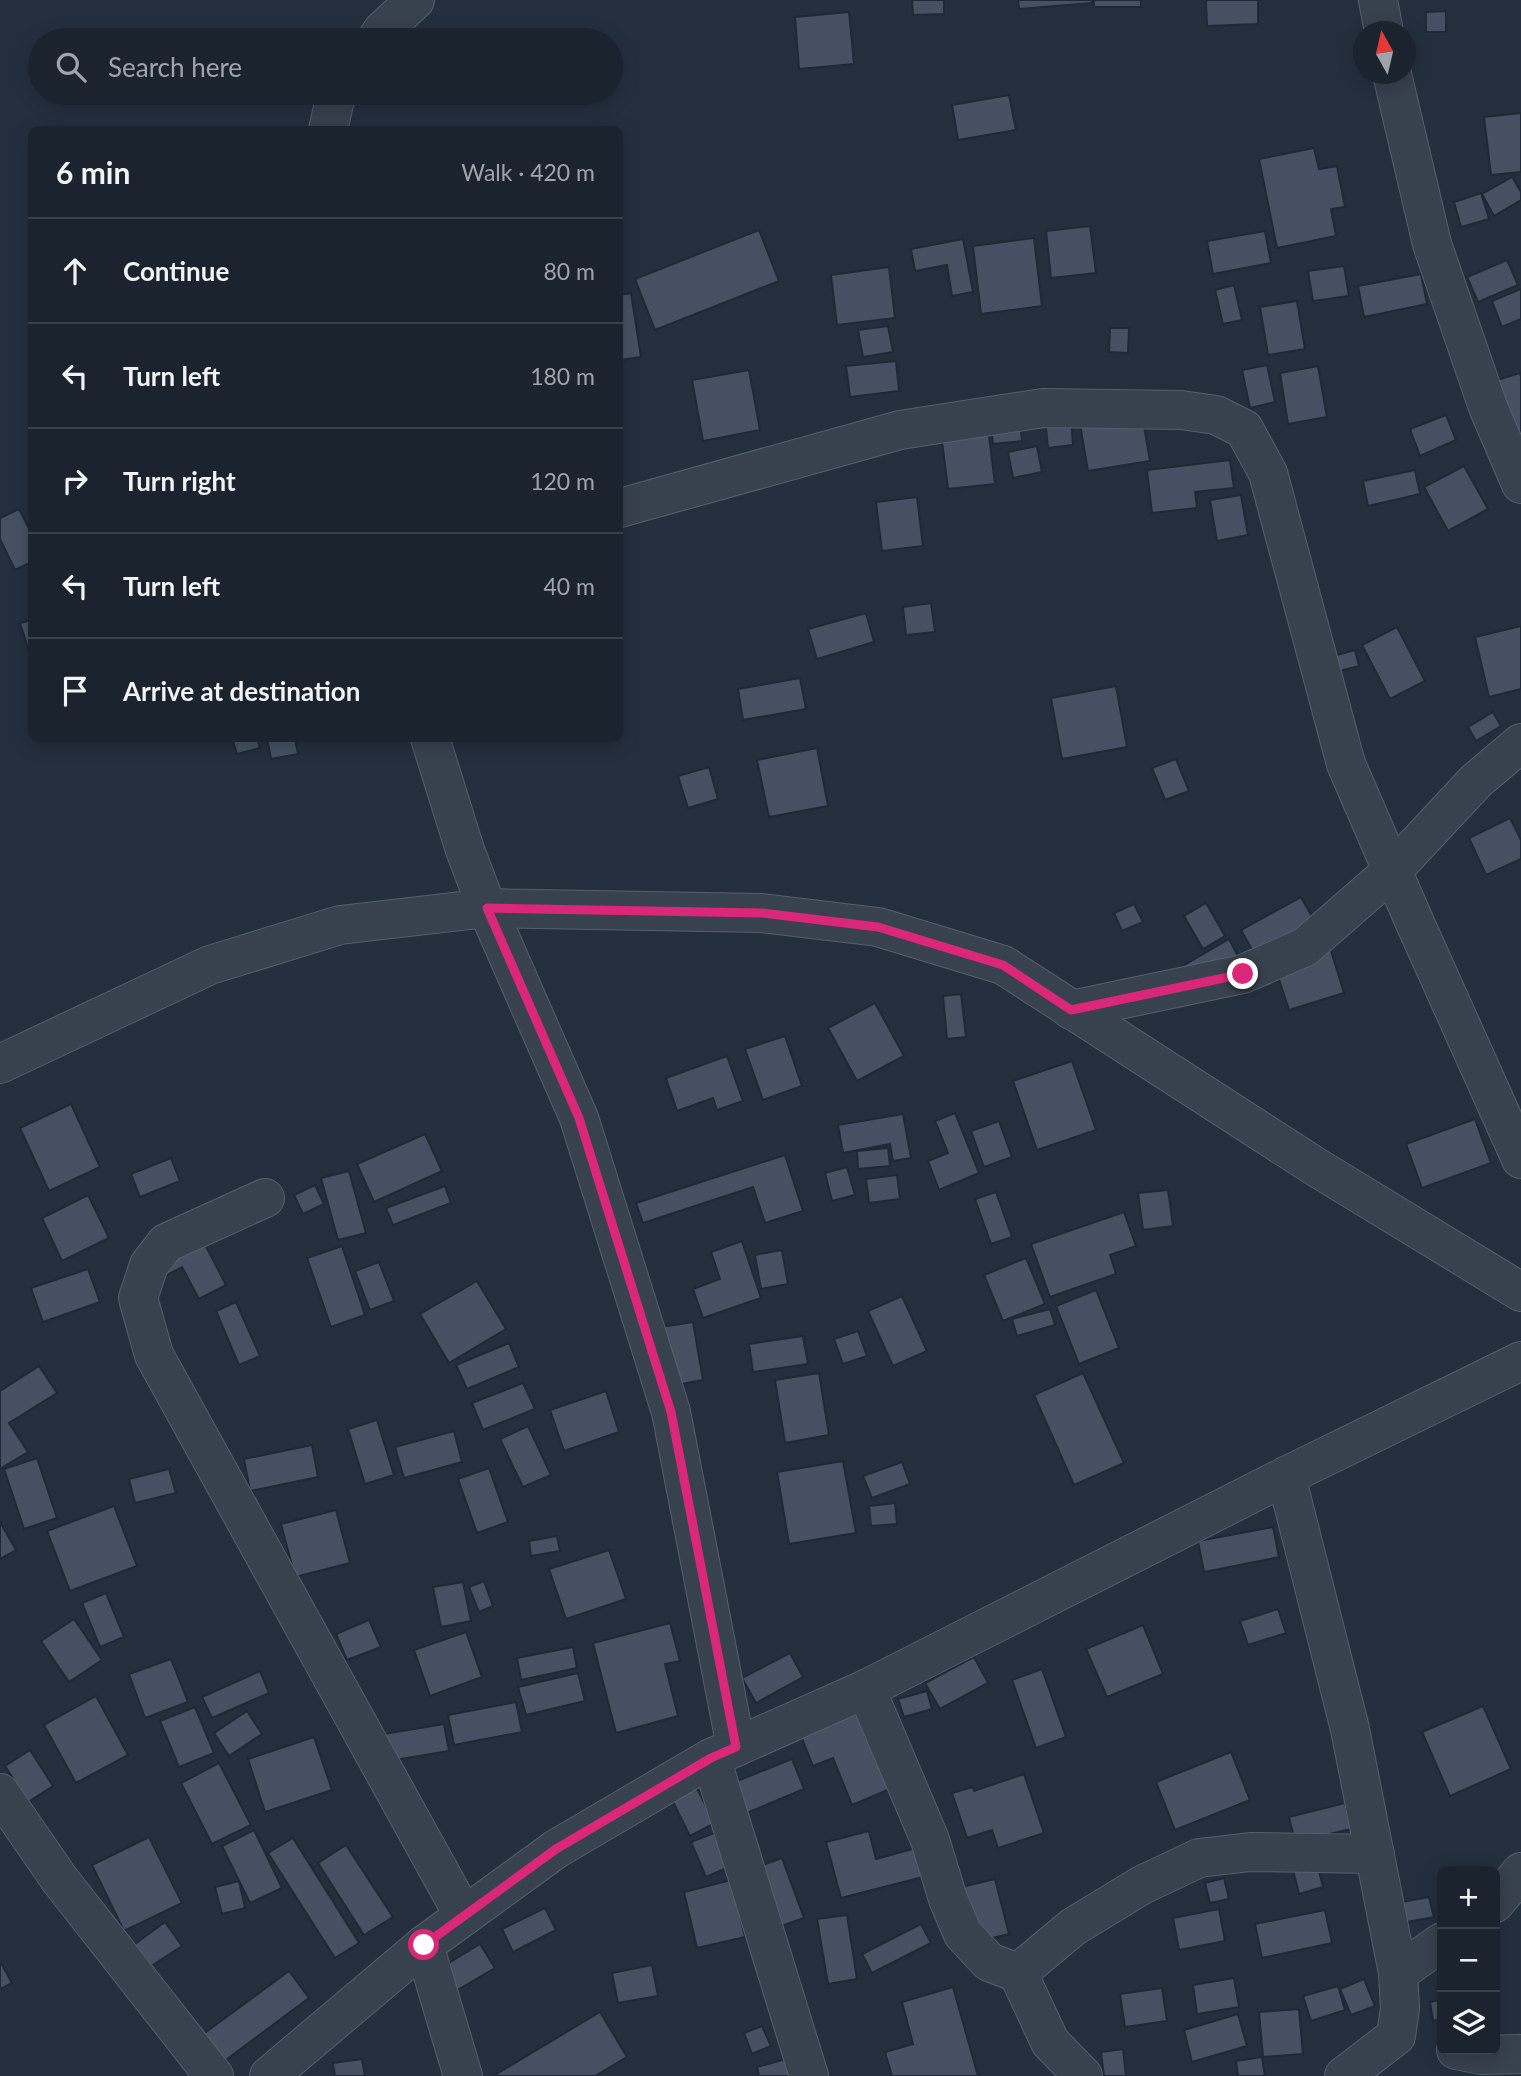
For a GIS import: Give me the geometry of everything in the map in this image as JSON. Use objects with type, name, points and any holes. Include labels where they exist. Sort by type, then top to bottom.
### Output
[{"type":"street","points":[[385,28],[415,0]]},
{"type":"street","points":[[1378,0],[1382,21]]},
{"type":"street","points":[[1394,84],[1432,244],[1488,408],[1521,484]]},
{"type":"street","points":[[329,126],[334,105]]},
{"type":"street","points":[[623,507],[900,430],[1043,408],[1181,410],[1216,415],[1244,429],[1268,473],[1346,764],[1521,1159]]},
{"type":"street","points":[[431,742],[465,850],[487,908],[579,1118],[671,1412],[724,1752],[809,2076]]},
{"type":"street","points":[[1071,1010],[1243,974],[1305,947],[1392,871],[1476,780],[1521,743]]},
{"type":"street","points":[[0,1065],[210,965],[340,925],[487,908],[762,913],[878,927],[1003,965],[1316,1167],[1521,1292]]},
{"type":"street","points":[[265,1198],[166,1243],[149,1265],[138,1298],[155,1355],[464,1916]]},
{"type":"street","points":[[269,2076],[424,1945],[556,1849],[724,1752],[866,1689],[1286,1476],[1521,1361]]},
{"type":"street","points":[[1286,1476],[1350,1728],[1398,1973],[1400,2008],[1396,2036],[1344,2076]]},
{"type":"street","points":[[866,1689],[930,1840],[948,1899],[963,1934],[989,1962],[1018,1973],[1050,2042],[1083,2076]]},
{"type":"street","points":[[0,1793],[60,1880],[214,2076]]},
{"type":"street","points":[[1018,1973],[1073,1927],[1142,1885],[1199,1858],[1250,1852],[1375,1854]]},
{"type":"street","points":[[1500,1897],[1521,1872]]},
{"type":"street","points":[[424,1945],[463,2076]]},
{"type":"street","points":[[1398,1973],[1437,1946]]},
{"type":"street","points":[[1396,2036],[1437,2046]]},
{"type":"street","points":[[1500,2055],[1521,2054]]},
{"type":"building","points":[[912,0],[944,0],[944,14],[913,15]]},
{"type":"building","points":[[1018,0],[1091,0],[1092,3],[1019,9]]},
{"type":"building","points":[[1094,0],[1141,0],[1141,7],[1094,7]]},
{"type":"building","points":[[1206,0],[1258,0],[1258,24],[1207,26]]},
{"type":"building","points":[[1446,11],[1446,32],[1426,32],[1426,12]]},
{"type":"building","points":[[849,12],[854,64],[799,69],[795,17]]},
{"type":"building","points":[[1009,95],[1016,130],[958,140],[952,105]]},
{"type":"building","points":[[1521,113],[1521,172],[1491,175],[1484,117]]},
{"type":"building","points":[[1314,148],[1319,169],[1337,166],[1345,207],[1331,209],[1336,236],[1277,248],[1259,159]]},
{"type":"building","points":[[1512,177],[1521,192],[1521,200],[1494,216],[1482,194]]},
{"type":"building","points":[[1481,193],[1489,219],[1461,227],[1454,202]]},
{"type":"building","points":[[1090,226],[1096,273],[1051,278],[1046,231]]},
{"type":"building","points":[[759,230],[779,281],[655,330],[635,279]]},
{"type":"building","points":[[1265,231],[1271,263],[1213,274],[1207,241]]},
{"type":"building","points":[[1034,238],[1042,306],[981,314],[973,246]]},
{"type":"building","points":[[963,239],[973,292],[952,296],[947,265],[915,271],[911,249]]},
{"type":"building","points":[[1507,260],[1518,285],[1478,302],[1467,277]]},
{"type":"building","points":[[1344,266],[1349,296],[1313,301],[1308,271]]},
{"type":"building","points":[[889,267],[895,318],[837,325],[831,275]]},
{"type":"building","points":[[1421,274],[1427,304],[1364,317],[1358,286]]},
{"type":"building","points":[[1234,285],[1242,320],[1223,324],[1215,290]]},
{"type":"building","points":[[1521,289],[1521,319],[1502,327],[1492,301]]},
{"type":"building","points":[[631,293],[641,357],[623,360],[623,294]]},
{"type":"building","points":[[1297,301],[1305,349],[1268,355],[1260,307]]},
{"type":"building","points":[[888,326],[893,352],[863,357],[858,330]]},
{"type":"building","points":[[1110,328],[1129,328],[1128,353],[1109,352]]},
{"type":"building","points":[[896,361],[899,391],[850,397],[846,366]]},
{"type":"building","points":[[1267,365],[1275,402],[1250,408],[1242,370]]},
{"type":"building","points":[[1318,366],[1327,417],[1288,424],[1280,373]]},
{"type":"building","points":[[749,370],[760,430],[703,441],[692,380]]},
{"type":"building","points":[[1520,373],[1521,377],[1521,445],[1497,380]]},
{"type":"building","points":[[1138,391],[1150,461],[1088,471],[1076,401]]},
{"type":"building","points":[[1017,395],[1022,441],[993,444],[988,398]]},
{"type":"building","points":[[1070,405],[1073,445],[1048,448],[1044,408]]},
{"type":"building","points":[[1446,415],[1456,440],[1420,456],[1410,429]]},
{"type":"building","points":[[988,428],[995,484],[948,489],[941,434]]},
{"type":"building","points":[[1037,446],[1042,472],[1013,478],[1008,452]]},
{"type":"building","points":[[1230,460],[1234,488],[1195,492],[1197,508],[1152,513],[1147,470]]},
{"type":"building","points":[[1464,466],[1488,509],[1448,531],[1424,487]]},
{"type":"building","points":[[1415,470],[1420,494],[1368,506],[1363,481]]},
{"type":"building","points":[[1241,495],[1248,535],[1217,541],[1210,500]]},
{"type":"building","points":[[917,497],[923,546],[882,551],[876,502]]},
{"type":"building","points":[[19,509],[28,526],[28,564],[15,570],[0,539],[0,518]]},
{"type":"building","points":[[931,603],[935,632],[906,635],[903,607]]},
{"type":"building","points":[[866,613],[874,642],[817,659],[808,629]]},
{"type":"building","points":[[28,621],[28,648],[20,623]]},
{"type":"building","points":[[1521,626],[1521,689],[1489,697],[1475,637]]},
{"type":"building","points":[[1397,627],[1425,681],[1390,699],[1362,645]]},
{"type":"building","points":[[1355,650],[1359,666],[1328,674],[1323,659]]},
{"type":"building","points":[[800,678],[806,709],[743,720],[738,689]]},
{"type":"building","points":[[1116,686],[1127,747],[1062,759],[1051,698]]},
{"type":"building","points":[[1493,712],[1501,726],[1476,741],[1468,727]]},
{"type":"building","points":[[233,742],[258,742],[260,748],[237,754]]},
{"type":"building","points":[[268,742],[296,742],[298,754],[271,759]]},
{"type":"building","points":[[817,748],[828,806],[769,817],[757,760]]},
{"type":"building","points":[[1176,759],[1189,791],[1165,800],[1152,768]]},
{"type":"building","points":[[709,767],[718,799],[688,808],[678,776]]},
{"type":"building","points":[[1510,818],[1521,840],[1521,859],[1486,875],[1469,838]]},
{"type":"building","points":[[1301,897],[1315,922],[1255,955],[1241,930]]},
{"type":"building","points":[[1206,903],[1225,936],[1203,949],[1184,916]]},
{"type":"building","points":[[1134,904],[1143,922],[1122,931],[1114,913]]},
{"type":"building","points":[[1229,939],[1244,967],[1162,978]]},
{"type":"building","points":[[1328,941],[1344,993],[1289,1010],[1272,958]]},
{"type":"building","points":[[961,994],[966,1037],[947,1039],[943,996]]},
{"type":"building","points":[[875,1003],[904,1056],[857,1081],[828,1028]]},
{"type":"building","points":[[785,1036],[802,1086],[763,1100],[745,1049]]},
{"type":"building","points":[[727,1056],[743,1101],[717,1110],[713,1098],[677,1111],[666,1078]]},
{"type":"building","points":[[1072,1061],[1096,1130],[1037,1150],[1013,1081]]},
{"type":"building","points":[[71,1104],[100,1167],[49,1191],[20,1128]]},
{"type":"building","points":[[955,1113],[979,1173],[939,1190],[928,1161],[948,1153],[935,1121]]},
{"type":"building","points":[[903,1114],[911,1158],[893,1161],[890,1144],[843,1153],[838,1125]]},
{"type":"building","points":[[1475,1119],[1491,1163],[1422,1188],[1406,1144]]},
{"type":"building","points":[[999,1121],[1012,1157],[984,1167],[971,1131]]},
{"type":"building","points":[[425,1134],[442,1171],[374,1202],[357,1164]]},
{"type":"building","points":[[888,1148],[890,1166],[858,1169],[857,1151]]},
{"type":"building","points":[[785,1155],[803,1211],[765,1223],[753,1187],[643,1223],[636,1203]]},
{"type":"building","points":[[171,1158],[180,1181],[140,1197],[131,1174]]},
{"type":"building","points":[[847,1167],[855,1195],[832,1201],[825,1173]]},
{"type":"building","points":[[349,1171],[366,1233],[338,1240],[321,1178]]},
{"type":"building","points":[[897,1175],[900,1199],[869,1203],[866,1179]]},
{"type":"building","points":[[315,1185],[324,1204],[303,1214],[294,1195]]},
{"type":"building","points":[[445,1186],[451,1203],[393,1225],[386,1208]]},
{"type":"building","points":[[1168,1190],[1173,1226],[1143,1230],[1138,1193]]},
{"type":"building","points":[[996,1192],[1012,1237],[991,1244],[975,1199]]},
{"type":"building","points":[[88,1195],[109,1238],[62,1261],[42,1218]]},
{"type":"building","points":[[1124,1212],[1136,1246],[1110,1255],[1116,1274],[1050,1297],[1031,1244]]},
{"type":"building","points":[[198,1231],[226,1285],[199,1299],[182,1267],[148,1285]]},
{"type":"building","points":[[742,1241],[761,1298],[703,1318],[693,1289],[720,1279],[711,1252]]},
{"type":"building","points":[[342,1246],[365,1315],[331,1327],[307,1258]]},
{"type":"building","points":[[782,1250],[788,1284],[761,1289],[755,1255]]},
{"type":"building","points":[[1026,1258],[1045,1304],[1003,1321],[984,1275]]},
{"type":"building","points":[[379,1262],[394,1301],[370,1310],[355,1271]]},
{"type":"building","points":[[88,1269],[100,1302],[43,1322],[31,1288]]},
{"type":"building","points":[[477,1281],[506,1329],[449,1363],[420,1314]]},
{"type":"building","points":[[1096,1290],[1119,1348],[1079,1364],[1056,1306]]},
{"type":"building","points":[[902,1296],[927,1351],[893,1366],[868,1311]]},
{"type":"building","points":[[236,1302],[260,1356],[239,1365],[216,1311]]},
{"type":"building","points":[[1050,1309],[1055,1325],[1017,1336],[1012,1319]]},
{"type":"building","points":[[693,1322],[703,1380],[671,1386],[661,1327]]},
{"type":"building","points":[[858,1331],[867,1356],[843,1364],[834,1339]]},
{"type":"building","points":[[803,1336],[808,1364],[753,1372],[749,1344]]},
{"type":"building","points":[[509,1343],[519,1367],[467,1389],[456,1365]]},
{"type":"building","points":[[39,1366],[57,1393],[9,1423],[28,1452],[0,1469],[0,1391]]},
{"type":"building","points":[[819,1373],[829,1435],[785,1443],[775,1380]]},
{"type":"building","points":[[1083,1373],[1124,1463],[1074,1485],[1034,1395]]},
{"type":"building","points":[[523,1383],[535,1409],[483,1430],[472,1403]]},
{"type":"building","points":[[606,1391],[619,1432],[564,1451],[550,1410]]},
{"type":"building","points":[[377,1420],[394,1475],[365,1484],[348,1429]]},
{"type":"building","points":[[528,1426],[551,1475],[523,1487],[500,1439]]},
{"type":"building","points":[[454,1431],[462,1462],[404,1478],[395,1447]]},
{"type":"building","points":[[312,1445],[318,1477],[250,1491],[244,1459]]},
{"type":"building","points":[[37,1458],[57,1518],[24,1529],[4,1469]]},
{"type":"building","points":[[843,1461],[856,1533],[789,1544],[777,1472]]},
{"type":"building","points":[[902,1462],[910,1484],[872,1498],[863,1476]]},
{"type":"building","points":[[489,1468],[508,1522],[477,1533],[458,1479]]},
{"type":"building","points":[[169,1469],[176,1493],[135,1503],[129,1479]]},
{"type":"building","points":[[895,1503],[897,1524],[871,1526],[869,1506]]},
{"type":"building","points":[[114,1506],[137,1566],[70,1591],[47,1531]]},
{"type":"building","points":[[336,1510],[350,1563],[295,1577],[281,1524]]},
{"type":"building","points":[[0,1522],[16,1550],[0,1559]]},
{"type":"building","points":[[1273,1527],[1279,1557],[1204,1572],[1198,1541]]},
{"type":"building","points":[[557,1536],[560,1551],[531,1556],[529,1541]]},
{"type":"building","points":[[609,1550],[626,1599],[566,1619],[549,1569]]},
{"type":"building","points":[[484,1581],[493,1606],[479,1612],[469,1587]]},
{"type":"building","points":[[463,1582],[471,1621],[441,1627],[433,1587]]},
{"type":"building","points":[[106,1593],[124,1637],[100,1647],[82,1603]]},
{"type":"building","points":[[1278,1609],[1286,1633],[1248,1645],[1240,1621]]},
{"type":"building","points":[[74,1619],[102,1660],[69,1682],[41,1641]]},
{"type":"building","points":[[369,1620],[381,1647],[347,1660],[336,1634]]},
{"type":"building","points":[[670,1623],[680,1661],[665,1664],[678,1716],[616,1733],[593,1643]]},
{"type":"building","points":[[1143,1625],[1163,1674],[1107,1697],[1086,1649]]},
{"type":"building","points":[[466,1632],[482,1677],[430,1696],[414,1650]]},
{"type":"building","points":[[573,1647],[577,1668],[521,1680],[517,1658]]},
{"type":"building","points":[[790,1653],[803,1677],[756,1703],[742,1678]]},
{"type":"building","points":[[974,1657],[988,1683],[940,1709],[925,1683]]},
{"type":"building","points":[[171,1659],[188,1702],[145,1718],[129,1674]]},
{"type":"building","points":[[1042,1669],[1066,1737],[1036,1748],[1012,1680]]},
{"type":"building","points":[[260,1671],[269,1693],[212,1718],[202,1697]]},
{"type":"building","points":[[578,1673],[585,1701],[526,1715],[518,1687]]},
{"type":"building","points":[[927,1691],[932,1709],[904,1717],[898,1699]]},
{"type":"building","points":[[96,1696],[128,1755],[76,1783],[44,1725]]},
{"type":"building","points":[[516,1702],[522,1732],[454,1745],[448,1715]]},
{"type":"building","points":[[1483,1706],[1511,1769],[1450,1796],[1422,1732]]},
{"type":"building","points":[[195,1707],[214,1753],[179,1767],[160,1721]]},
{"type":"building","points":[[247,1711],[262,1734],[229,1756],[214,1733]]},
{"type":"building","points":[[864,1711],[895,1787],[852,1805],[833,1758],[813,1766],[801,1736]]},
{"type":"building","points":[[444,1724],[449,1751],[389,1761],[384,1734]]},
{"type":"building","points":[[314,1737],[332,1790],[265,1812],[248,1759]]},
{"type":"building","points":[[30,1750],[53,1786],[28,1802],[5,1766]]},
{"type":"building","points":[[1231,1752],[1250,1800],[1175,1830],[1156,1782]]},
{"type":"building","points":[[792,1759],[804,1789],[742,1815],[730,1784]]},
{"type":"building","points":[[219,1763],[251,1825],[212,1844],[181,1783]]},
{"type":"building","points":[[1024,1774],[1044,1833],[998,1848],[992,1830],[967,1838],[952,1793],[973,1787],[974,1791]]},
{"type":"building","points":[[696,1787],[715,1823],[690,1836],[672,1800]]},
{"type":"building","points":[[1345,1803],[1351,1829],[1295,1842],[1289,1817]]},
{"type":"building","points":[[254,1830],[282,1888],[250,1903],[222,1846]]},
{"type":"building","points":[[869,1831],[876,1859],[916,1848],[923,1877],[841,1898],[826,1842]]},
{"type":"building","points":[[714,1833],[729,1867],[706,1877],[691,1842]]},
{"type":"building","points":[[149,1837],[182,1903],[124,1931],[92,1865]]},
{"type":"building","points":[[293,1838],[359,1943],[335,1958],[268,1853]]},
{"type":"building","points":[[346,1845],[393,1917],[364,1935],[318,1863]]},
{"type":"building","points":[[782,1858],[804,1918],[776,1928],[754,1868]]},
{"type":"building","points":[[1316,1859],[1323,1887],[1299,1894],[1292,1866]]},
{"type":"building","points":[[1224,1878],[1229,1899],[1210,1903],[1205,1883]]},
{"type":"building","points":[[995,1879],[1009,1934],[975,1942],[962,1887]]},
{"type":"building","points":[[731,1880],[745,1937],[697,1948],[684,1892]]},
{"type":"building","points":[[239,1881],[245,1908],[222,1914],[215,1887]]},
{"type":"building","points":[[1429,1897],[1434,1917],[1407,1922],[1402,1902]]},
{"type":"building","points":[[545,1908],[556,1930],[513,1952],[502,1929]]},
{"type":"building","points":[[1219,1909],[1225,1941],[1179,1950],[1173,1918]]},
{"type":"building","points":[[1325,1910],[1332,1943],[1262,1958],[1255,1924]]},
{"type":"building","points":[[847,1915],[857,1979],[828,1984],[817,1919]]},
{"type":"building","points":[[165,1922],[182,1946],[139,1974],[124,1952]]},
{"type":"building","points":[[921,1924],[931,1943],[872,1973],[862,1954]]},
{"type":"building","points":[[480,1944],[495,1968],[454,1992],[439,1969]]},
{"type":"building","points":[[0,1961],[12,1983],[0,1989]]},
{"type":"building","points":[[652,1965],[658,1996],[618,2003],[612,1973]]},
{"type":"building","points":[[289,1971],[309,1998],[211,2071],[191,2043]]},
{"type":"building","points":[[1234,1978],[1239,2007],[1197,2014],[1193,1985]]},
{"type":"building","points":[[1364,1979],[1375,2006],[1351,2015],[1340,1989]]},
{"type":"building","points":[[1338,1986],[1345,2010],[1311,2021],[1303,1996]]},
{"type":"building","points":[[953,1987],[978,2076],[892,2076],[885,2052],[913,2044],[902,2002]]},
{"type":"building","points":[[1162,1988],[1167,2021],[1125,2027],[1120,1994]]},
{"type":"building","points":[[1437,2000],[1437,2020],[1433,2021],[1430,2002]]},
{"type":"building","points":[[1299,2009],[1303,2054],[1263,2057],[1259,2012]]},
{"type":"building","points":[[600,2012],[627,2057],[595,2076],[493,2076]]},
{"type":"building","points":[[1238,2014],[1247,2046],[1192,2062],[1184,2030]]},
{"type":"building","points":[[762,2026],[771,2046],[752,2054],[744,2033]]},
{"type":"building","points":[[1123,2049],[1126,2076],[1104,2076],[1101,2052]]},
{"type":"building","points":[[1262,2057],[1265,2076],[1238,2076],[1236,2061]]},
{"type":"building","points":[[362,2059],[365,2076],[335,2076],[333,2063]]},
{"type":"building","points":[[786,2059],[790,2076],[759,2076],[757,2067]]},
{"type":"route","points":[[424,1945],[556,1849],[711,1758],[736,1747],[671,1412],[579,1118],[487,908],[762,913],[878,927],[1003,965],[1071,1010],[1243,974]]}]
